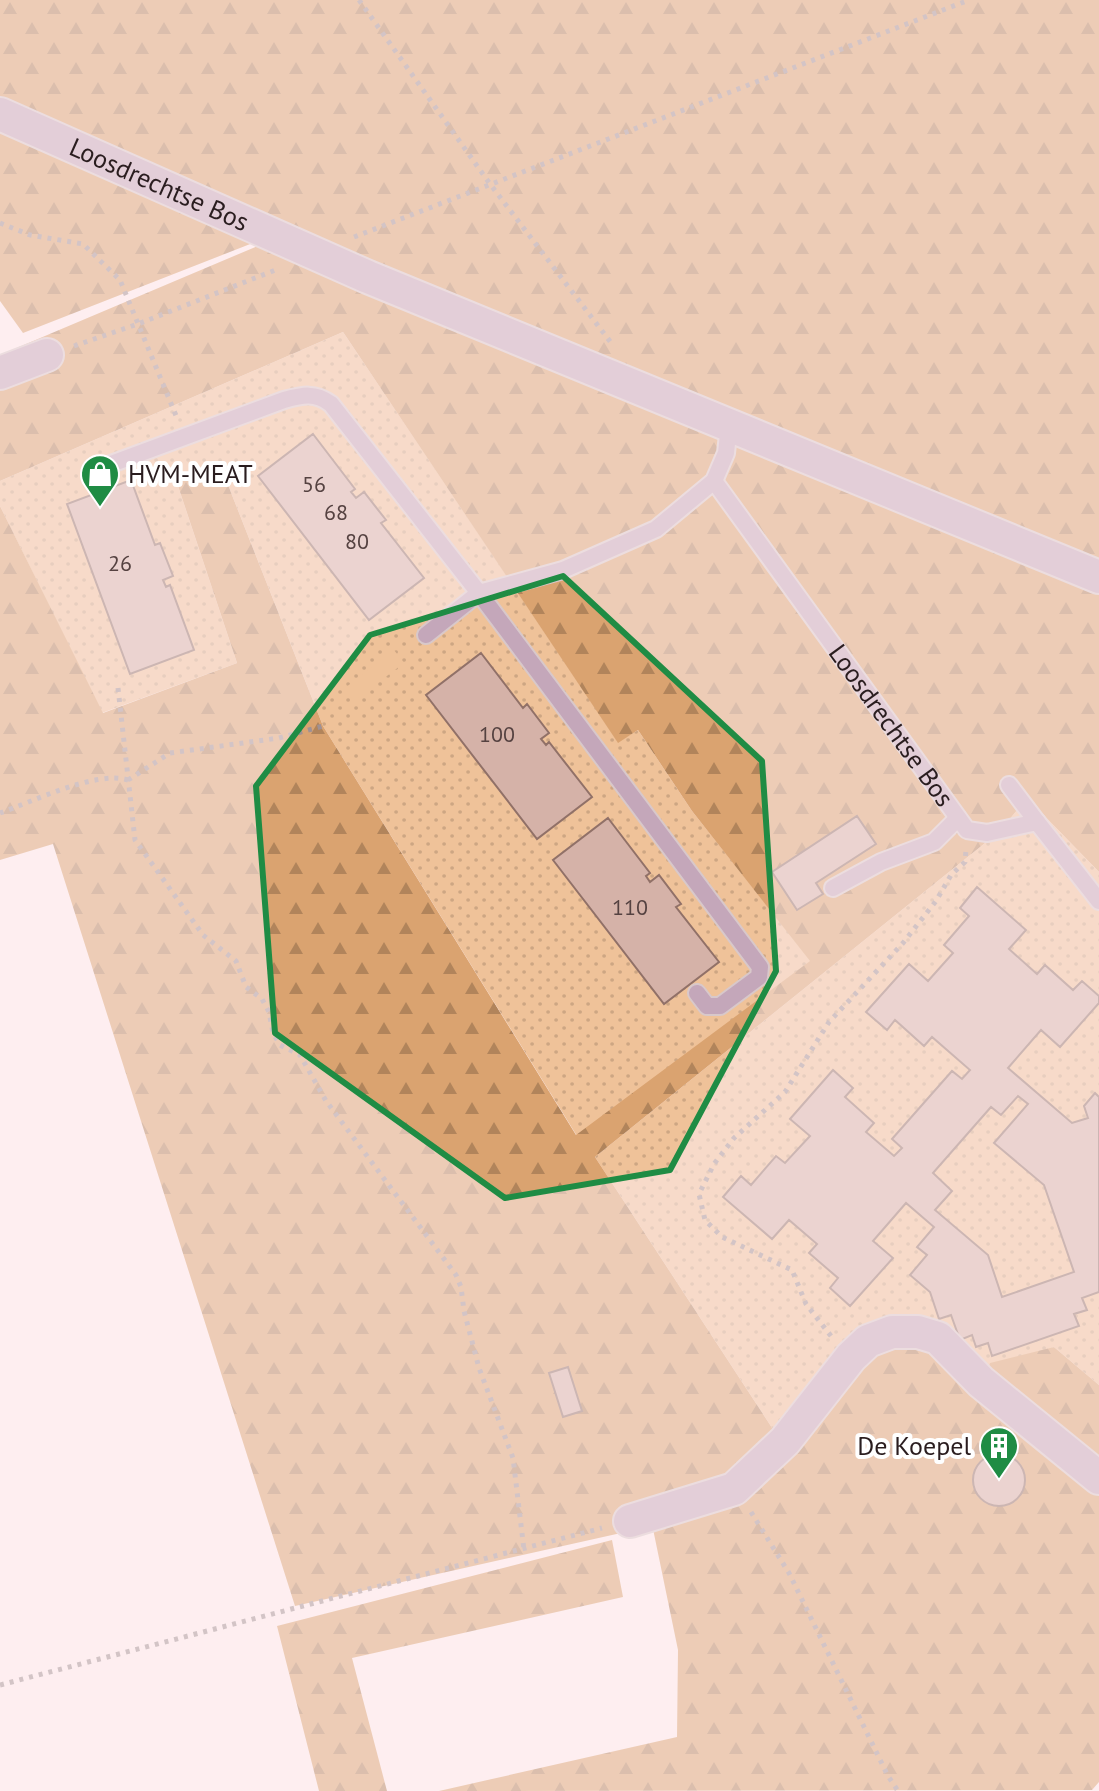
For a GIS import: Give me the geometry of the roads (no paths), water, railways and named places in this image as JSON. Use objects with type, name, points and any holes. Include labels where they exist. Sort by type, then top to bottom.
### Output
[{"type":"street","name":"Loosdrechtse Bos","points":[[0,114],[368,277],[1099,577]]},
{"type":"street","points":[[0,373],[47,355]]},
{"type":"street","points":[[630,1521],[734,1489],[785,1441],[851,1357],[868,1341],[892,1332],[918,1332],[938,1338],[981,1382],[1099,1478]]},
{"type":"lane","points":[[111,464],[305,394],[321,396],[331,404],[479,593],[760,967],[759,977],[720,1006],[707,1006],[697,993]]},
{"type":"lane","points":[[426,635],[479,593],[563,570],[656,529],[714,481],[726,453],[729,425]]},
{"type":"lane","name":"Loosdrechtse Bos","points":[[714,481],[963,824],[987,833],[1037,822]]},
{"type":"lane","points":[[1009,785],[1099,901]]},
{"type":"lane","points":[[833,888],[881,862],[934,842],[963,824]]},
{"type":"place","name":"HVM-MEAT","points":[[100,508]]},
{"type":"place","name":"De Koepel","points":[[999,1480]]}]
